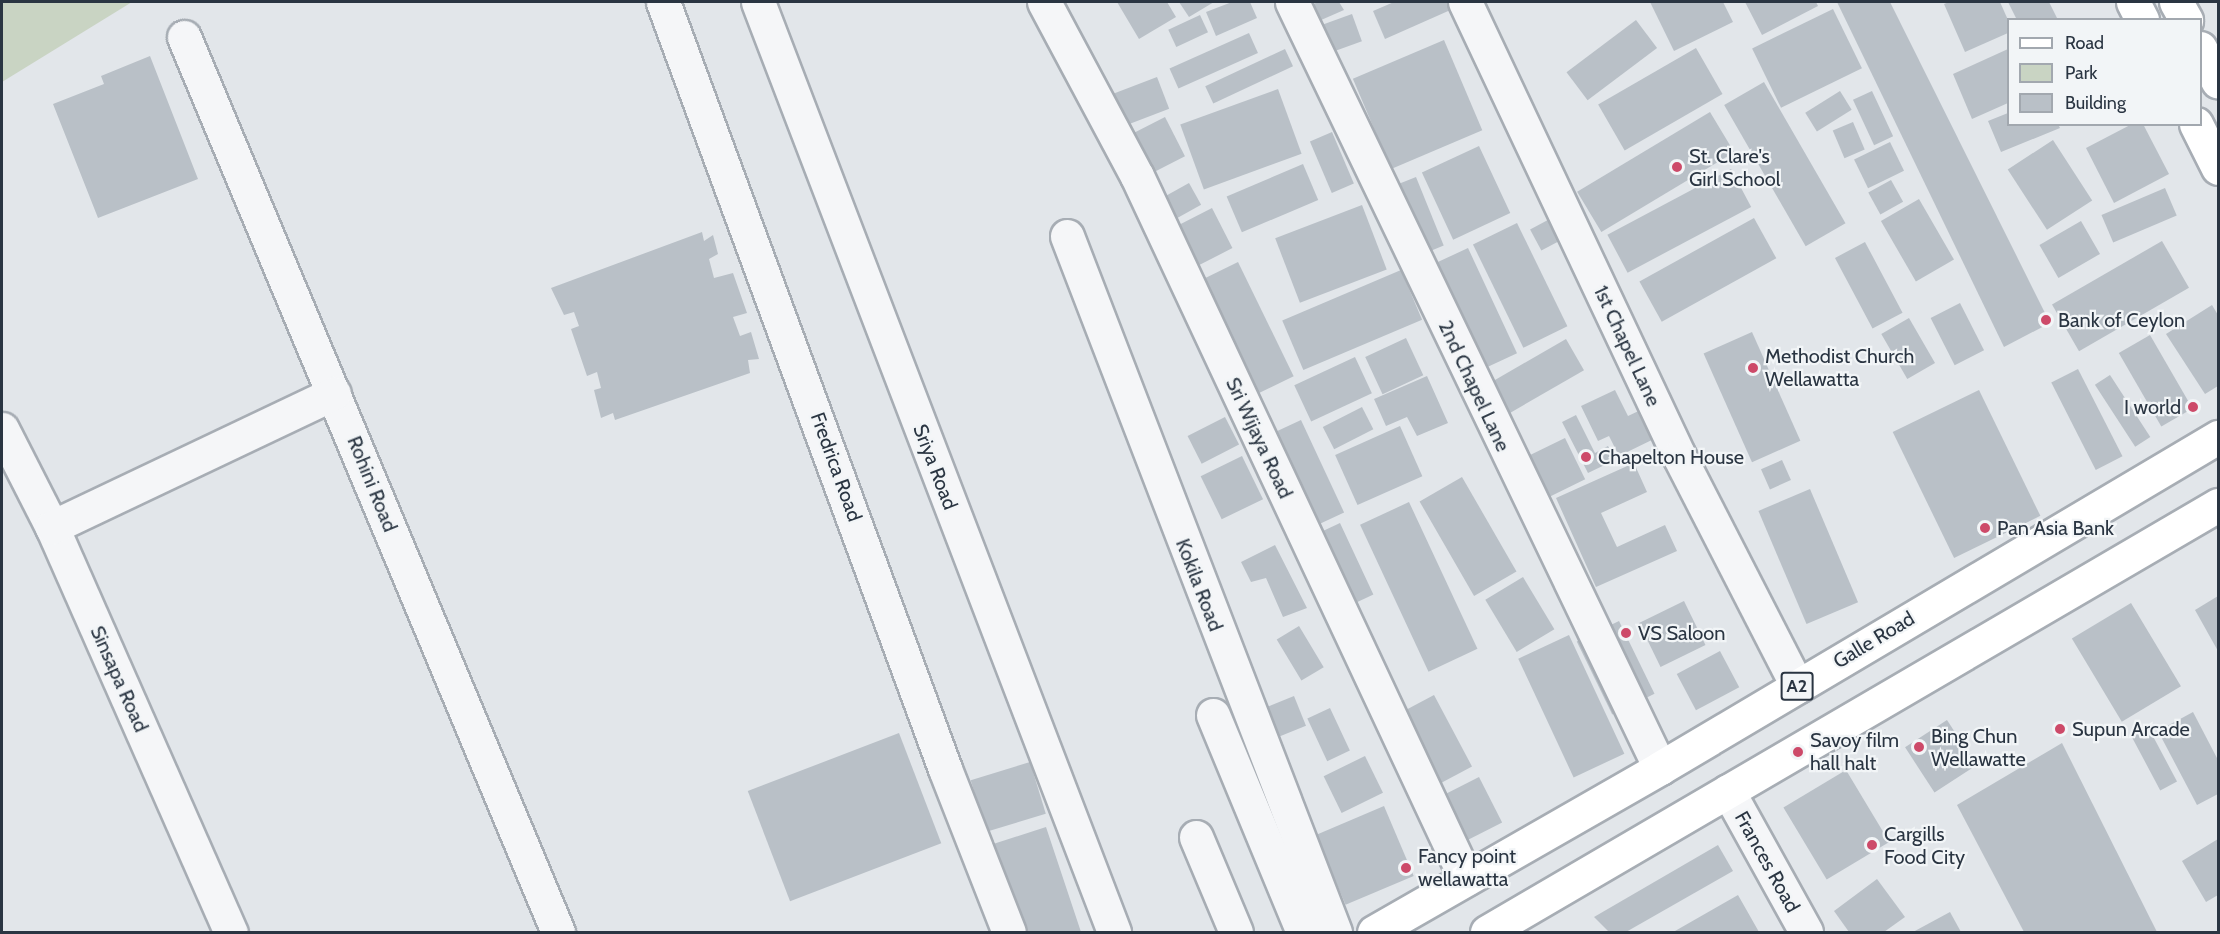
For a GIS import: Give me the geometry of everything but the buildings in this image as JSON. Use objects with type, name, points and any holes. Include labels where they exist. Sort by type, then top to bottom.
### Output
[{"type":"main road","points":[[2133,2],[2141,18]]},
{"type":"main road","points":[[2176,2],[2185,18]]},
{"type":"main road","points":[[2202,52],[2218,82]]},
{"type":"main road","points":[[2197,126],[2218,168]]},
{"type":"main road","name":"Galle Road","points":[[1374,933],[1660,768],[2218,437]]},
{"type":"main road","points":[[1487,933],[2218,505]]},
{"type":"street","name":"Fredrica Road","points":[[663,2],[1009,933]]},
{"type":"street","name":"Sriya Road","points":[[758,2],[1113,933]]},
{"type":"street","name":"Sri Wijaya Road","points":[[1044,2],[1137,176],[1466,879]]},
{"type":"street","name":"2nd Chapel Lane","points":[[1292,2],[1660,768]]},
{"type":"street","name":"1st Chapel Lane","points":[[1465,2],[1679,456],[1797,686]]},
{"type":"street","name":"Rohini Road","points":[[184,37],[558,933]]},
{"type":"street","name":"Kokila Road","points":[[1067,236],[1335,933]]},
{"type":"street","points":[[51,526],[334,393]]},
{"type":"street","name":"Sinsapa Road","points":[[2,429],[51,526],[231,933]]},
{"type":"street","points":[[1213,715],[1303,933]]},
{"type":"street","name":"Frances Road","points":[[1728,791],[1806,933]]},
{"type":"street","points":[[1196,837],[1236,933]]},
{"type":"green space","points":[[2,2],[132,2],[2,82]]},
{"type":"place","name":"St. Clare's Girl School","points":[[1677,167]]},
{"type":"place","name":"Bank of Ceylon","points":[[2046,320]]},
{"type":"place","name":"Methodist Church Wellawatta","points":[[1753,368]]},
{"type":"place","name":"I world","points":[[2193,407]]},
{"type":"place","name":"Chapelton House","points":[[1586,457]]},
{"type":"place","name":"Pan Asia Bank","points":[[1985,528]]},
{"type":"place","name":"VS Saloon","points":[[1626,633]]},
{"type":"place","name":"Supun Arcade","points":[[2060,729]]},
{"type":"place","name":"Bing Chun Wellawatte","points":[[1919,747]]},
{"type":"place","name":"Savoy film hall halt","points":[[1798,752]]},
{"type":"place","name":"Cargills Food City","points":[[1872,845]]},
{"type":"place","name":"Fancy point wellawatta","points":[[1406,868]]}]
